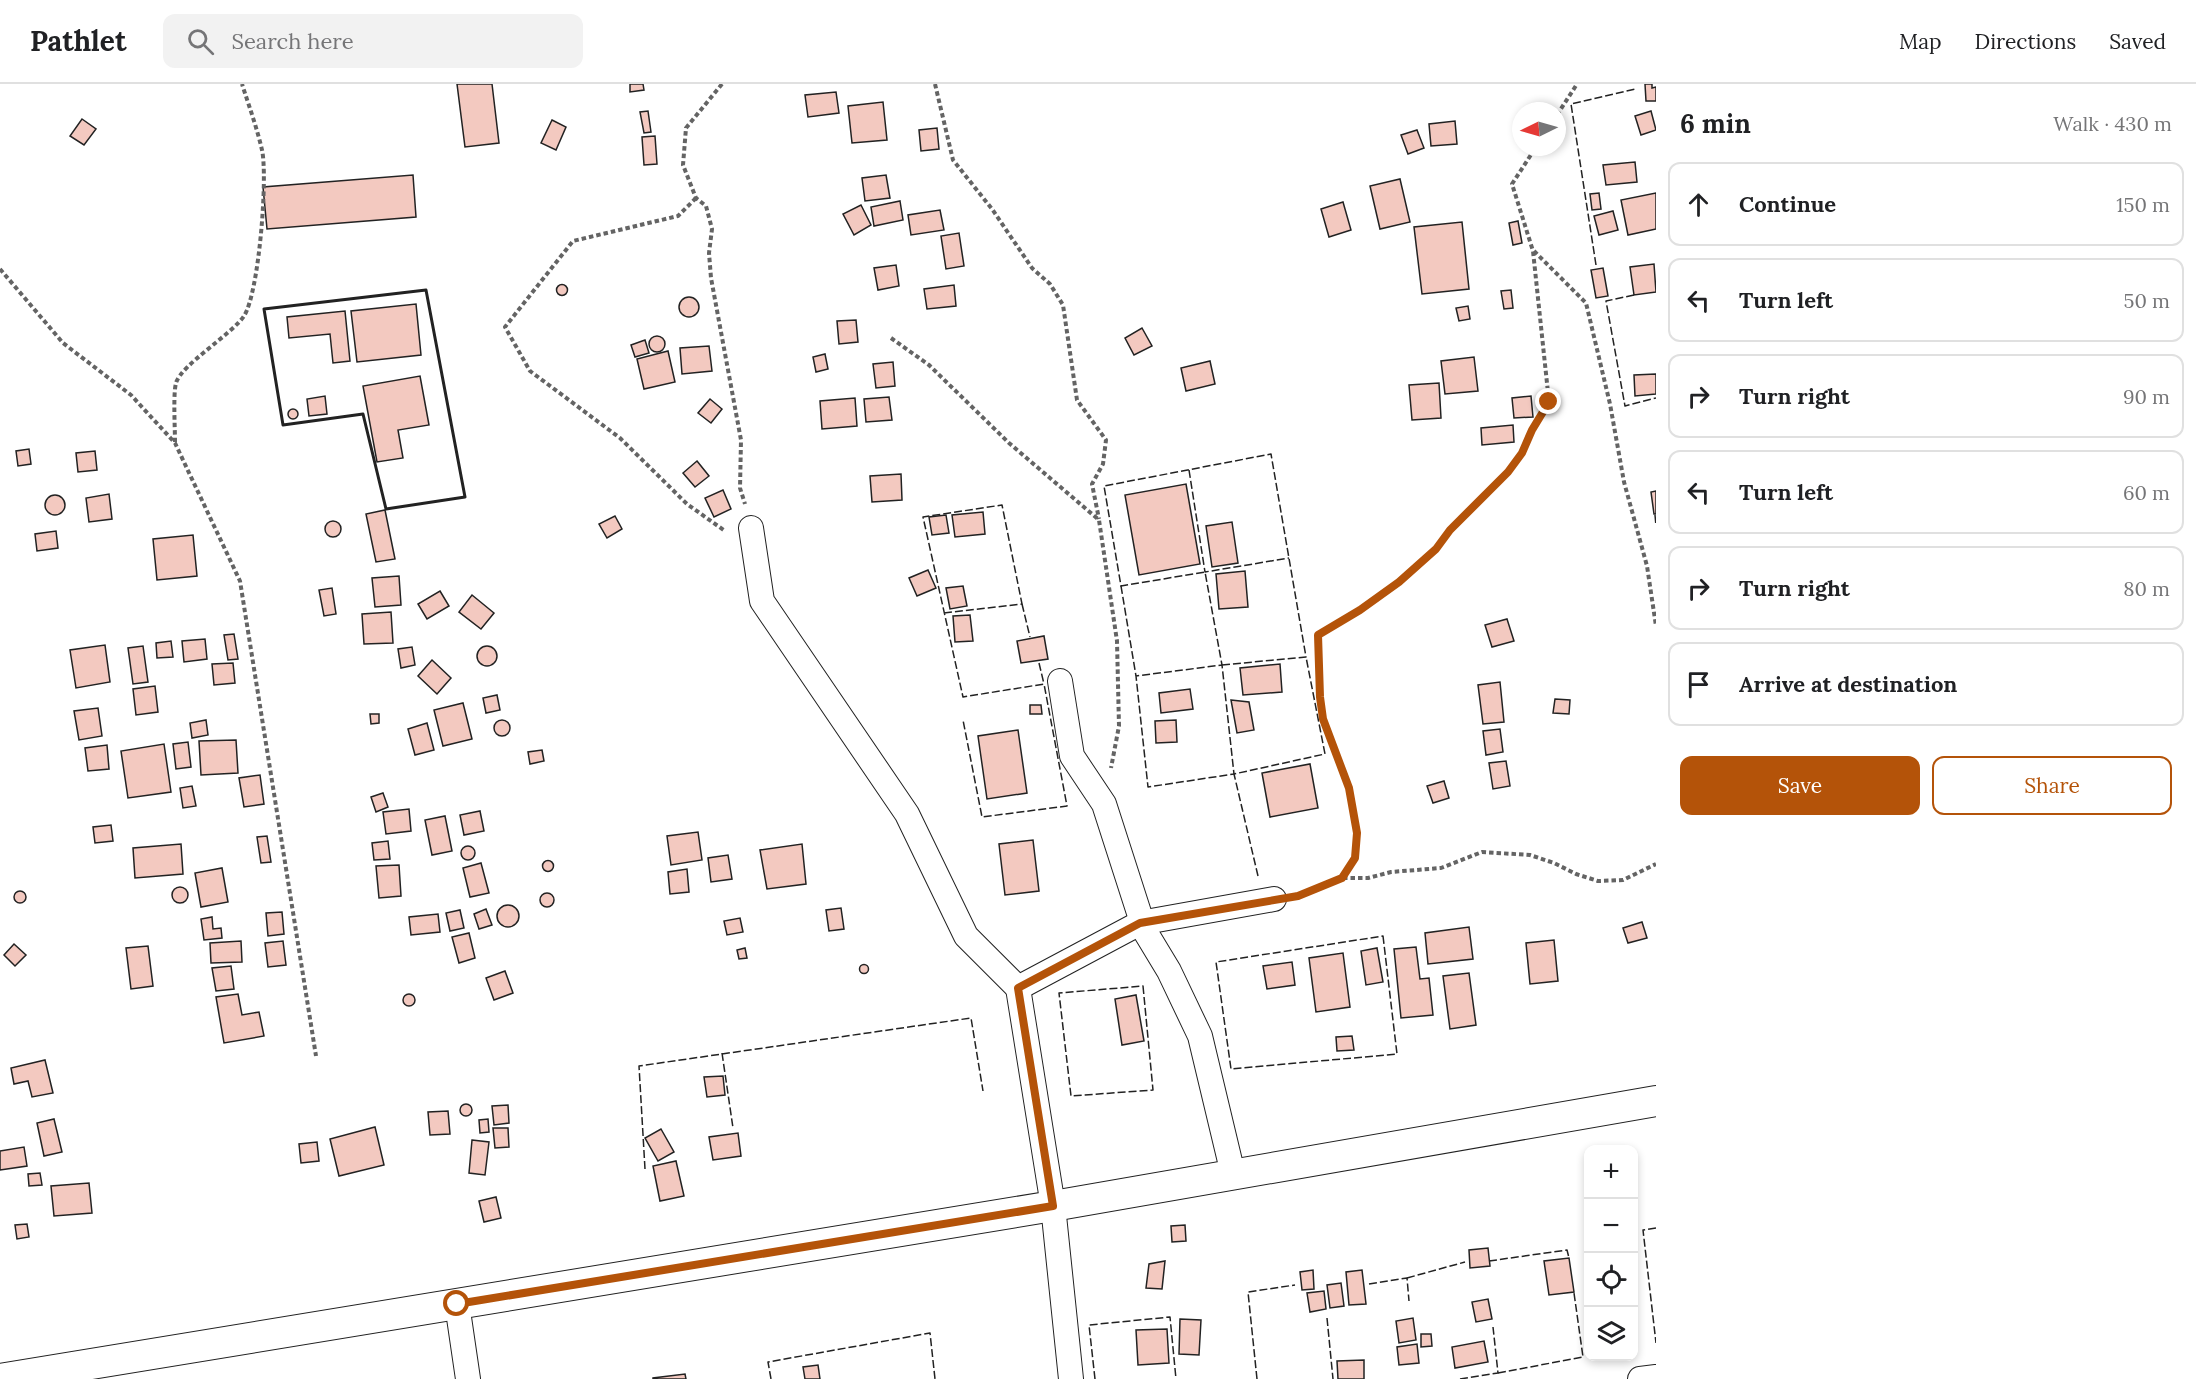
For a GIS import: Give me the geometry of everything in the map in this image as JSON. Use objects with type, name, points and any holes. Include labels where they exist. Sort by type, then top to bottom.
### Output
[{"type":"street","points":[[752,540],[762,601],[908,814],[966,936],[1018,988],[1053,1206],[1071,1379]]},
{"type":"street","points":[[1060,681],[1072,756],[1104,804],[1141,919],[1140,923],[1169,971],[1200,1036],[1233,1174]]},
{"type":"street","points":[[1018,988],[1140,923],[1274,899]]},
{"type":"street","points":[[0,1379],[1053,1206],[1656,1101]]},
{"type":"street","points":[[457,1304],[468,1379]]},
{"type":"street","points":[[1640,1379],[1656,1377]]},
{"type":"path","points":[[175,443],[176,381],[191,363],[210,349],[244,315],[257,274],[263,160],[242,84]]},
{"type":"path","points":[[722,84],[686,128],[683,165],[696,198],[706,206],[712,230],[709,253],[711,278],[741,440],[740,488],[752,540]]},
{"type":"path","points":[[935,84],[953,160],[992,208],[1032,268],[1050,284],[1063,305],[1077,400],[1106,440],[1103,464],[1092,484],[1117,641],[1119,726],[1104,804]]},
{"type":"path","points":[[1566,102],[1577,84]]},
{"type":"path","points":[[1342,878],[1355,858],[1357,833],[1349,788],[1323,719],[1318,635],[1360,610],[1419,566],[1436,549],[1450,530],[1508,472],[1522,453],[1532,430],[1549,402],[1533,251],[1512,184],[1530,156]]},
{"type":"path","points":[[696,198],[678,216],[573,241],[505,327],[530,371],[620,438],[687,504],[752,540]]},
{"type":"path","points":[[1533,251],[1586,303],[1610,404],[1624,482],[1647,566],[1656,626]]},
{"type":"path","points":[[0,269],[63,343],[131,395],[175,443],[240,581],[316,1056]]},
{"type":"path","points":[[891,338],[929,365],[1009,443],[1099,520]]},
{"type":"path","points":[[1274,899],[1298,896],[1342,878],[1368,878],[1391,872],[1441,868],[1482,852],[1530,855],[1598,881],[1623,880],[1656,864]]},
{"type":"building","points":[[457,84],[492,84],[499,143],[465,147]]},
{"type":"building","points":[[630,84],[643,84],[644,90],[630,92]]},
{"type":"building","points":[[1645,84],[1652,84],[1652,88],[1656,87],[1656,101],[1646,101]]},
{"type":"building","points":[[836,92],[839,113],[808,117],[805,95]]},
{"type":"building","points":[[883,102],[887,140],[852,143],[848,106]]},
{"type":"building","points":[[648,111],[651,132],[644,133],[640,112]]},
{"type":"building","points":[[1651,111],[1656,130],[1641,135],[1635,116]]},
{"type":"building","points":[[82,119],[96,129],[84,145],[70,136]]},
{"type":"building","points":[[552,120],[566,127],[556,150],[541,143]]},
{"type":"building","points":[[1455,121],[1457,144],[1431,146],[1429,124]]},
{"type":"building","points":[[937,128],[939,149],[921,151],[919,130]]},
{"type":"building","points":[[1417,130],[1424,148],[1408,154],[1401,135]]},
{"type":"building","points":[[655,136],[657,164],[644,165],[642,137]]},
{"type":"building","points":[[1635,162],[1637,182],[1606,185],[1603,165]]},
{"type":"building","points":[[413,175],[416,217],[267,229],[263,187]]},
{"type":"building","points":[[886,175],[890,198],[865,201],[862,178]]},
{"type":"building","points":[[1400,179],[1410,222],[1380,229],[1370,186]]},
{"type":"building","points":[[1599,193],[1601,209],[1592,210],[1590,194]]},
{"type":"building","points":[[1656,193],[1656,229],[1628,235],[1621,200]]},
{"type":"building","points":[[900,201],[903,220],[874,226],[871,207]]},
{"type":"building","points":[[1343,202],[1351,230],[1329,237],[1321,209]]},
{"type":"building","points":[[861,205],[871,225],[854,235],[843,214]]},
{"type":"building","points":[[940,210],[944,230],[911,235],[908,215]]},
{"type":"building","points":[[1613,211],[1618,230],[1599,235],[1594,216]]},
{"type":"building","points":[[1518,221],[1522,243],[1513,245],[1509,223]]},
{"type":"building","points":[[1462,222],[1469,289],[1422,294],[1414,227]]},
{"type":"building","points":[[959,233],[964,266],[946,269],[941,236]]},
{"type":"building","points":[[1654,264],[1656,292],[1634,295],[1630,267]]},
{"type":"building","points":[[896,265],[899,286],[878,290],[874,268]]},
{"type":"building","points":[[1603,268],[1608,296],[1596,298],[1591,270]]},
{"type":"building","points":[[562,284],[568,290],[562,296],[556,290]]},
{"type":"building","points":[[954,285],[956,306],[927,309],[924,289]]},
{"type":"building","points":[[1511,290],[1513,308],[1504,309],[1501,291]]},
{"type":"building","points":[[689,297],[696,300],[699,307],[696,314],[689,317],[682,314],[679,307],[682,300]]},
{"type":"building","points":[[416,304],[421,355],[357,362],[351,311]]},
{"type":"building","points":[[1468,306],[1470,319],[1459,321],[1456,308]]},
{"type":"building","points":[[345,311],[350,361],[333,363],[330,334],[289,338],[287,317]]},
{"type":"building","points":[[856,320],[858,342],[839,344],[837,321]]},
{"type":"building","points":[[1142,328],[1152,346],[1134,355],[1125,338]]},
{"type":"building","points":[[657,336],[665,344],[657,352],[649,344]]},
{"type":"building","points":[[645,340],[649,353],[635,357],[631,345]]},
{"type":"building","points":[[709,346],[712,371],[682,374],[680,348]]},
{"type":"building","points":[[668,351],[675,382],[644,389],[637,359]]},
{"type":"building","points":[[825,354],[828,369],[816,372],[813,357]]},
{"type":"building","points":[[1474,357],[1478,391],[1445,394],[1441,361]]},
{"type":"building","points":[[1210,361],[1215,384],[1186,391],[1181,368]]},
{"type":"building","points":[[893,362],[895,386],[876,388],[873,364]]},
{"type":"building","points":[[1656,374],[1656,394],[1635,396],[1634,375]]},
{"type":"building","points":[[420,376],[429,425],[398,430],[403,458],[377,462],[363,386]]},
{"type":"building","points":[[1439,383],[1441,418],[1412,420],[1409,385]]},
{"type":"building","points":[[325,396],[327,414],[309,416],[307,399]]},
{"type":"building","points":[[1531,396],[1533,417],[1514,418],[1512,398]]},
{"type":"building","points":[[889,397],[892,420],[866,422],[864,399]]},
{"type":"building","points":[[855,398],[857,426],[822,429],[820,401]]},
{"type":"building","points":[[710,399],[722,409],[711,423],[698,413]]},
{"type":"building","points":[[293,409],[297,410],[297,418],[293,419],[289,418],[288,414],[289,410]]},
{"type":"building","points":[[1513,425],[1514,442],[1482,445],[1481,428]]},
{"type":"building","points":[[29,449],[31,464],[18,466],[16,451]]},
{"type":"building","points":[[95,451],[97,470],[78,472],[76,453]]},
{"type":"building","points":[[697,461],[709,476],[695,487],[683,473]]},
{"type":"building","points":[[901,474],[902,500],[872,502],[870,476]]},
{"type":"building","points":[[1186,484],[1200,564],[1139,575],[1125,495]]},
{"type":"building","points":[[723,490],[731,509],[714,517],[705,498]]},
{"type":"building","points":[[1656,491],[1656,514],[1654,514],[1651,492]]},
{"type":"building","points":[[109,494],[112,519],[89,522],[86,498]]},
{"type":"building","points":[[51,495],[59,495],[65,501],[65,509],[59,515],[51,515],[45,509],[45,501]]},
{"type":"building","points":[[385,510],[395,559],[376,562],[366,514]]},
{"type":"building","points":[[983,512],[985,534],[955,537],[952,515]]},
{"type":"building","points":[[946,515],[949,533],[932,535],[929,517]]},
{"type":"building","points":[[615,516],[622,529],[607,538],[599,524]]},
{"type":"building","points":[[333,521],[339,523],[341,529],[339,535],[333,537],[327,535],[325,529],[327,523]]},
{"type":"building","points":[[1232,522],[1238,563],[1212,567],[1206,526]]},
{"type":"building","points":[[56,531],[58,548],[37,551],[35,534]]},
{"type":"building","points":[[193,535],[197,576],[157,580],[153,539]]},
{"type":"building","points":[[928,570],[936,588],[917,596],[909,578]]},
{"type":"building","points":[[1245,571],[1248,607],[1219,609],[1216,574]]},
{"type":"building","points":[[399,576],[401,605],[375,607],[372,578]]},
{"type":"building","points":[[963,586],[967,606],[950,609],[946,588]]},
{"type":"building","points":[[332,588],[336,614],[324,616],[319,590]]},
{"type":"building","points":[[440,591],[449,606],[427,619],[418,604]]},
{"type":"building","points":[[472,595],[494,613],[481,629],[459,612]]},
{"type":"building","points":[[391,612],[393,643],[364,644],[362,614]]},
{"type":"building","points":[[970,615],[973,641],[955,642],[953,616]]},
{"type":"building","points":[[1507,619],[1514,641],[1492,647],[1485,625]]},
{"type":"building","points":[[234,634],[238,659],[228,660],[224,635]]},
{"type":"building","points":[[1044,636],[1048,659],[1021,663],[1017,641]]},
{"type":"building","points":[[205,639],[207,659],[184,662],[182,641]]},
{"type":"building","points":[[171,641],[173,657],[157,658],[156,643]]},
{"type":"building","points":[[105,645],[110,682],[76,688],[70,650]]},
{"type":"building","points":[[143,646],[148,682],[133,684],[128,648]]},
{"type":"building","points":[[487,646],[494,649],[497,656],[494,663],[487,666],[480,663],[477,656],[480,649]]},
{"type":"building","points":[[412,647],[415,665],[401,668],[398,649]]},
{"type":"building","points":[[432,660],[451,678],[437,694],[418,676]]},
{"type":"building","points":[[233,663],[235,683],[214,685],[212,664]]},
{"type":"building","points":[[1280,664],[1282,692],[1243,695],[1240,668]]},
{"type":"building","points":[[1500,682],[1504,722],[1483,724],[1478,685]]},
{"type":"building","points":[[155,686],[158,712],[136,715],[133,689]]},
{"type":"building","points":[[1190,689],[1193,709],[1161,713],[1159,693]]},
{"type":"building","points":[[497,695],[500,710],[486,713],[483,698]]},
{"type":"building","points":[[1555,699],[1570,700],[1569,714],[1553,713]]},
{"type":"building","points":[[1231,700],[1249,702],[1254,730],[1237,733]]},
{"type":"building","points":[[463,703],[472,739],[443,746],[434,710]]},
{"type":"building","points":[[1030,705],[1041,705],[1042,714],[1030,714]]},
{"type":"building","points":[[98,708],[102,736],[79,740],[74,711]]},
{"type":"building","points":[[370,714],[379,714],[379,723],[371,724]]},
{"type":"building","points":[[206,720],[208,735],[192,738],[190,723]]},
{"type":"building","points":[[502,720],[510,728],[502,736],[494,728]]},
{"type":"building","points":[[1176,720],[1177,742],[1156,743],[1155,721]]},
{"type":"building","points":[[427,723],[434,750],[415,755],[408,729]]},
{"type":"building","points":[[1500,729],[1503,752],[1486,755],[1483,731]]},
{"type":"building","points":[[1018,730],[1027,793],[987,799],[978,736]]},
{"type":"building","points":[[236,740],[238,773],[201,775],[199,741]]},
{"type":"building","points":[[188,742],[191,767],[176,769],[173,744]]},
{"type":"building","points":[[164,744],[171,792],[128,798],[121,751]]},
{"type":"building","points":[[107,745],[109,769],[88,771],[85,748]]},
{"type":"building","points":[[542,750],[544,761],[530,764],[528,752]]},
{"type":"building","points":[[1506,761],[1510,786],[1493,789],[1489,763]]},
{"type":"building","points":[[1310,764],[1318,808],[1270,817],[1262,773]]},
{"type":"building","points":[[260,775],[264,804],[244,807],[239,778]]},
{"type":"building","points":[[1444,781],[1449,798],[1433,803],[1427,786]]},
{"type":"building","points":[[192,786],[196,806],[183,808],[180,788]]},
{"type":"building","points":[[383,793],[388,807],[376,812],[371,797]]},
{"type":"building","points":[[409,809],[411,831],[386,834],[383,812]]},
{"type":"building","points":[[480,811],[484,831],[464,835],[460,815]]},
{"type":"building","points":[[445,816],[452,851],[432,855],[425,820]]},
{"type":"building","points":[[111,825],[113,841],[95,843],[93,827]]},
{"type":"building","points":[[698,832],[702,860],[671,865],[667,836]]},
{"type":"building","points":[[267,836],[271,862],[261,863],[257,837]]},
{"type":"building","points":[[1033,840],[1039,891],[1005,895],[999,844]]},
{"type":"building","points":[[388,841],[390,859],[374,860],[372,843]]},
{"type":"building","points":[[181,844],[183,874],[135,878],[133,848]]},
{"type":"building","points":[[802,844],[806,884],[767,889],[760,850]]},
{"type":"building","points":[[465,846],[471,846],[475,853],[471,860],[465,860],[461,856],[461,850]]},
{"type":"building","points":[[728,855],[732,879],[711,882],[708,858]]},
{"type":"building","points":[[548,861],[552,862],[552,870],[548,871],[544,870],[543,866],[544,862]]},
{"type":"building","points":[[481,863],[489,893],[470,897],[463,868]]},
{"type":"building","points":[[399,865],[401,896],[379,898],[376,866]]},
{"type":"building","points":[[222,868],[228,902],[201,907],[195,873]]},
{"type":"building","points":[[687,869],[689,892],[670,894],[668,872]]},
{"type":"building","points":[[177,887],[183,887],[188,895],[186,901],[177,903],[172,898],[172,892]]},
{"type":"building","points":[[22,891],[26,897],[22,903],[18,903],[14,895]]},
{"type":"building","points":[[547,893],[552,895],[554,900],[552,905],[547,907],[542,905],[540,900],[542,895]]},
{"type":"building","points":[[504,905],[512,905],[519,912],[519,920],[512,927],[504,927],[497,920],[497,912]]},
{"type":"building","points":[[841,908],[844,929],[829,931],[826,910]]},
{"type":"building","points":[[486,909],[492,925],[479,929],[474,914]]},
{"type":"building","points":[[460,910],[464,928],[450,931],[446,913]]},
{"type":"building","points":[[282,912],[284,934],[268,936],[266,913]]},
{"type":"building","points":[[438,914],[440,932],[411,935],[409,917]]},
{"type":"building","points":[[212,917],[213,929],[221,928],[222,938],[204,940],[201,919]]},
{"type":"building","points":[[740,918],[743,932],[727,935],[724,921]]},
{"type":"building","points":[[1642,922],[1647,938],[1628,943],[1623,928]]},
{"type":"building","points":[[1469,927],[1473,959],[1428,964],[1425,933]]},
{"type":"building","points":[[469,933],[475,958],[459,963],[452,937]]},
{"type":"building","points":[[1554,940],[1558,981],[1530,984],[1526,943]]},
{"type":"building","points":[[241,941],[242,962],[211,963],[210,943]]},
{"type":"building","points":[[283,941],[286,965],[268,967],[265,943]]},
{"type":"building","points":[[14,944],[26,955],[15,966],[4,955]]},
{"type":"building","points":[[148,946],[153,986],[131,989],[126,948]]},
{"type":"building","points":[[1416,947],[1420,979],[1429,978],[1433,1015],[1401,1018],[1394,949]]},
{"type":"building","points":[[745,948],[747,958],[739,959],[737,950]]},
{"type":"building","points":[[1377,948],[1383,982],[1366,985],[1361,951]]},
{"type":"building","points":[[1343,953],[1350,1007],[1316,1012],[1309,958]]},
{"type":"building","points":[[1292,962],[1295,985],[1267,989],[1263,966]]},
{"type":"building","points":[[864,964],[869,969],[864,974],[859,969]]},
{"type":"building","points":[[231,966],[234,989],[216,991],[212,968]]},
{"type":"building","points":[[505,971],[513,993],[494,1000],[486,978]]},
{"type":"building","points":[[1469,973],[1476,1025],[1450,1029],[1443,976]]},
{"type":"building","points":[[238,994],[242,1015],[259,1012],[264,1036],[224,1043],[216,997]]},
{"type":"building","points":[[411,994],[415,1000],[411,1006],[407,1006],[403,998]]},
{"type":"building","points":[[1136,995],[1144,1041],[1122,1045],[1115,999]]},
{"type":"building","points":[[1352,1036],[1354,1050],[1337,1051],[1336,1037]]},
{"type":"building","points":[[45,1060],[53,1093],[32,1097],[28,1081],[14,1084],[11,1068]]},
{"type":"building","points":[[723,1076],[725,1095],[707,1097],[704,1077]]},
{"type":"building","points":[[468,1104],[472,1110],[468,1116],[464,1116],[460,1108]]},
{"type":"building","points":[[508,1105],[509,1123],[494,1125],[492,1106]]},
{"type":"building","points":[[448,1111],[450,1134],[430,1135],[428,1112]]},
{"type":"building","points":[[54,1119],[62,1152],[44,1156],[37,1123]]},
{"type":"building","points":[[488,1119],[489,1132],[480,1133],[479,1120]]},
{"type":"building","points":[[375,1127],[384,1165],[339,1176],[330,1139]]},
{"type":"building","points":[[493,1128],[508,1128],[509,1147],[495,1148]]},
{"type":"building","points":[[661,1129],[674,1152],[658,1161],[645,1138]]},
{"type":"building","points":[[738,1133],[741,1156],[713,1160],[709,1137]]},
{"type":"building","points":[[472,1140],[489,1142],[485,1175],[469,1173]]},
{"type":"building","points":[[317,1142],[319,1161],[301,1163],[299,1144]]},
{"type":"building","points":[[24,1147],[27,1166],[0,1170],[0,1151]]},
{"type":"building","points":[[676,1161],[684,1196],[660,1201],[653,1166]]},
{"type":"building","points":[[40,1173],[42,1185],[29,1186],[28,1174]]},
{"type":"building","points":[[89,1183],[92,1213],[54,1216],[51,1186]]},
{"type":"building","points":[[496,1197],[501,1218],[484,1222],[479,1201]]},
{"type":"building","points":[[27,1224],[29,1237],[17,1239],[15,1225]]},
{"type":"building","points":[[1185,1225],[1186,1241],[1172,1242],[1171,1226]]},
{"type":"building","points":[[1488,1248],[1490,1266],[1470,1268],[1469,1250]]},
{"type":"building","points":[[1569,1258],[1574,1292],[1549,1295],[1544,1261]]},
{"type":"building","points":[[1165,1261],[1162,1289],[1146,1288],[1149,1264]]},
{"type":"building","points":[[1313,1270],[1314,1289],[1302,1290],[1300,1272]]},
{"type":"building","points":[[1362,1270],[1366,1304],[1349,1305],[1346,1272]]},
{"type":"building","points":[[1341,1283],[1344,1306],[1330,1308],[1327,1285]]},
{"type":"building","points":[[1324,1291],[1326,1309],[1310,1312],[1307,1293]]},
{"type":"building","points":[[1488,1299],[1492,1319],[1476,1322],[1472,1302]]},
{"type":"building","points":[[1413,1318],[1416,1340],[1399,1343],[1396,1321]]},
{"type":"building","points":[[1180,1319],[1201,1320],[1199,1355],[1179,1354]]},
{"type":"building","points":[[1167,1329],[1169,1363],[1138,1365],[1136,1330]]},
{"type":"building","points":[[1421,1334],[1431,1334],[1432,1346],[1421,1347]]},
{"type":"building","points":[[1484,1341],[1488,1362],[1455,1368],[1452,1347]]},
{"type":"building","points":[[1417,1344],[1419,1363],[1399,1365],[1397,1347]]},
{"type":"building","points":[[1364,1360],[1364,1379],[1338,1379],[1337,1361]]},
{"type":"building","points":[[818,1365],[820,1379],[805,1379],[803,1367]]},
{"type":"building","points":[[685,1374],[686,1379],[653,1379],[653,1378]]},
{"type":"fence","points":[[1596,265],[1571,104],[1635,89]]},
{"type":"fence","points":[[1634,295],[1606,301],[1625,406],[1656,398]]},
{"type":"fence","points":[[1222,665],[1136,676],[1148,787],[1234,774],[1222,665],[1205,572],[1121,586],[1104,486],[1271,454],[1306,657],[1222,665]]},
{"type":"fence","points":[[1189,470],[1205,572],[1289,558]]},
{"type":"fence","points":[[944,613],[1022,604],[1002,505],[923,517],[963,697],[1044,684],[1067,806],[982,817],[963,720]]},
{"type":"fence","points":[[1655,515],[1656,526]]},
{"type":"fence","points":[[1121,586],[1136,676]]},
{"type":"fence","points":[[1022,604],[1030,637]]},
{"type":"fence","points":[[1258,876],[1234,774],[1325,754],[1306,657]]},
{"type":"fence","points":[[1039,663],[1044,684]]},
{"type":"fence","points":[[1383,936],[1397,1054],[1231,1069],[1216,962],[1383,936]]},
{"type":"fence","points":[[1143,986],[1153,1090],[1071,1096],[1059,993],[1143,986]]},
{"type":"fence","points":[[645,1169],[639,1066],[971,1018],[983,1091]]},
{"type":"fence","points":[[722,1053],[733,1128]]},
{"type":"fence","points":[[1656,1228],[1643,1230],[1656,1343]]},
{"type":"fence","points":[[1489,1261],[1567,1250],[1569,1258]]},
{"type":"fence","points":[[1407,1278],[1465,1262]]},
{"type":"fence","points":[[1369,1284],[1407,1278],[1409,1301]]},
{"type":"fence","points":[[1257,1379],[1248,1292],[1295,1285]]},
{"type":"fence","points":[[1498,1373],[1583,1357],[1574,1293]]},
{"type":"fence","points":[[1095,1379],[1089,1325],[1170,1317],[1176,1379]]},
{"type":"fence","points":[[1327,1318],[1333,1379]]},
{"type":"fence","points":[[1460,1379],[1498,1373],[1493,1327]]},
{"type":"fence","points":[[771,1379],[768,1362],[930,1333],[935,1379]]},
{"type":"wall","points":[[426,290],[465,497],[386,509],[363,414],[283,425],[264,309],[426,290]]},
{"type":"route","points":[[457,1304],[1053,1206],[1018,988],[1140,923],[1298,896],[1342,878],[1355,858],[1357,833],[1349,788],[1323,719],[1318,635],[1360,610],[1399,582],[1436,549],[1450,530],[1508,472],[1522,453],[1532,430],[1549,402]]}]
